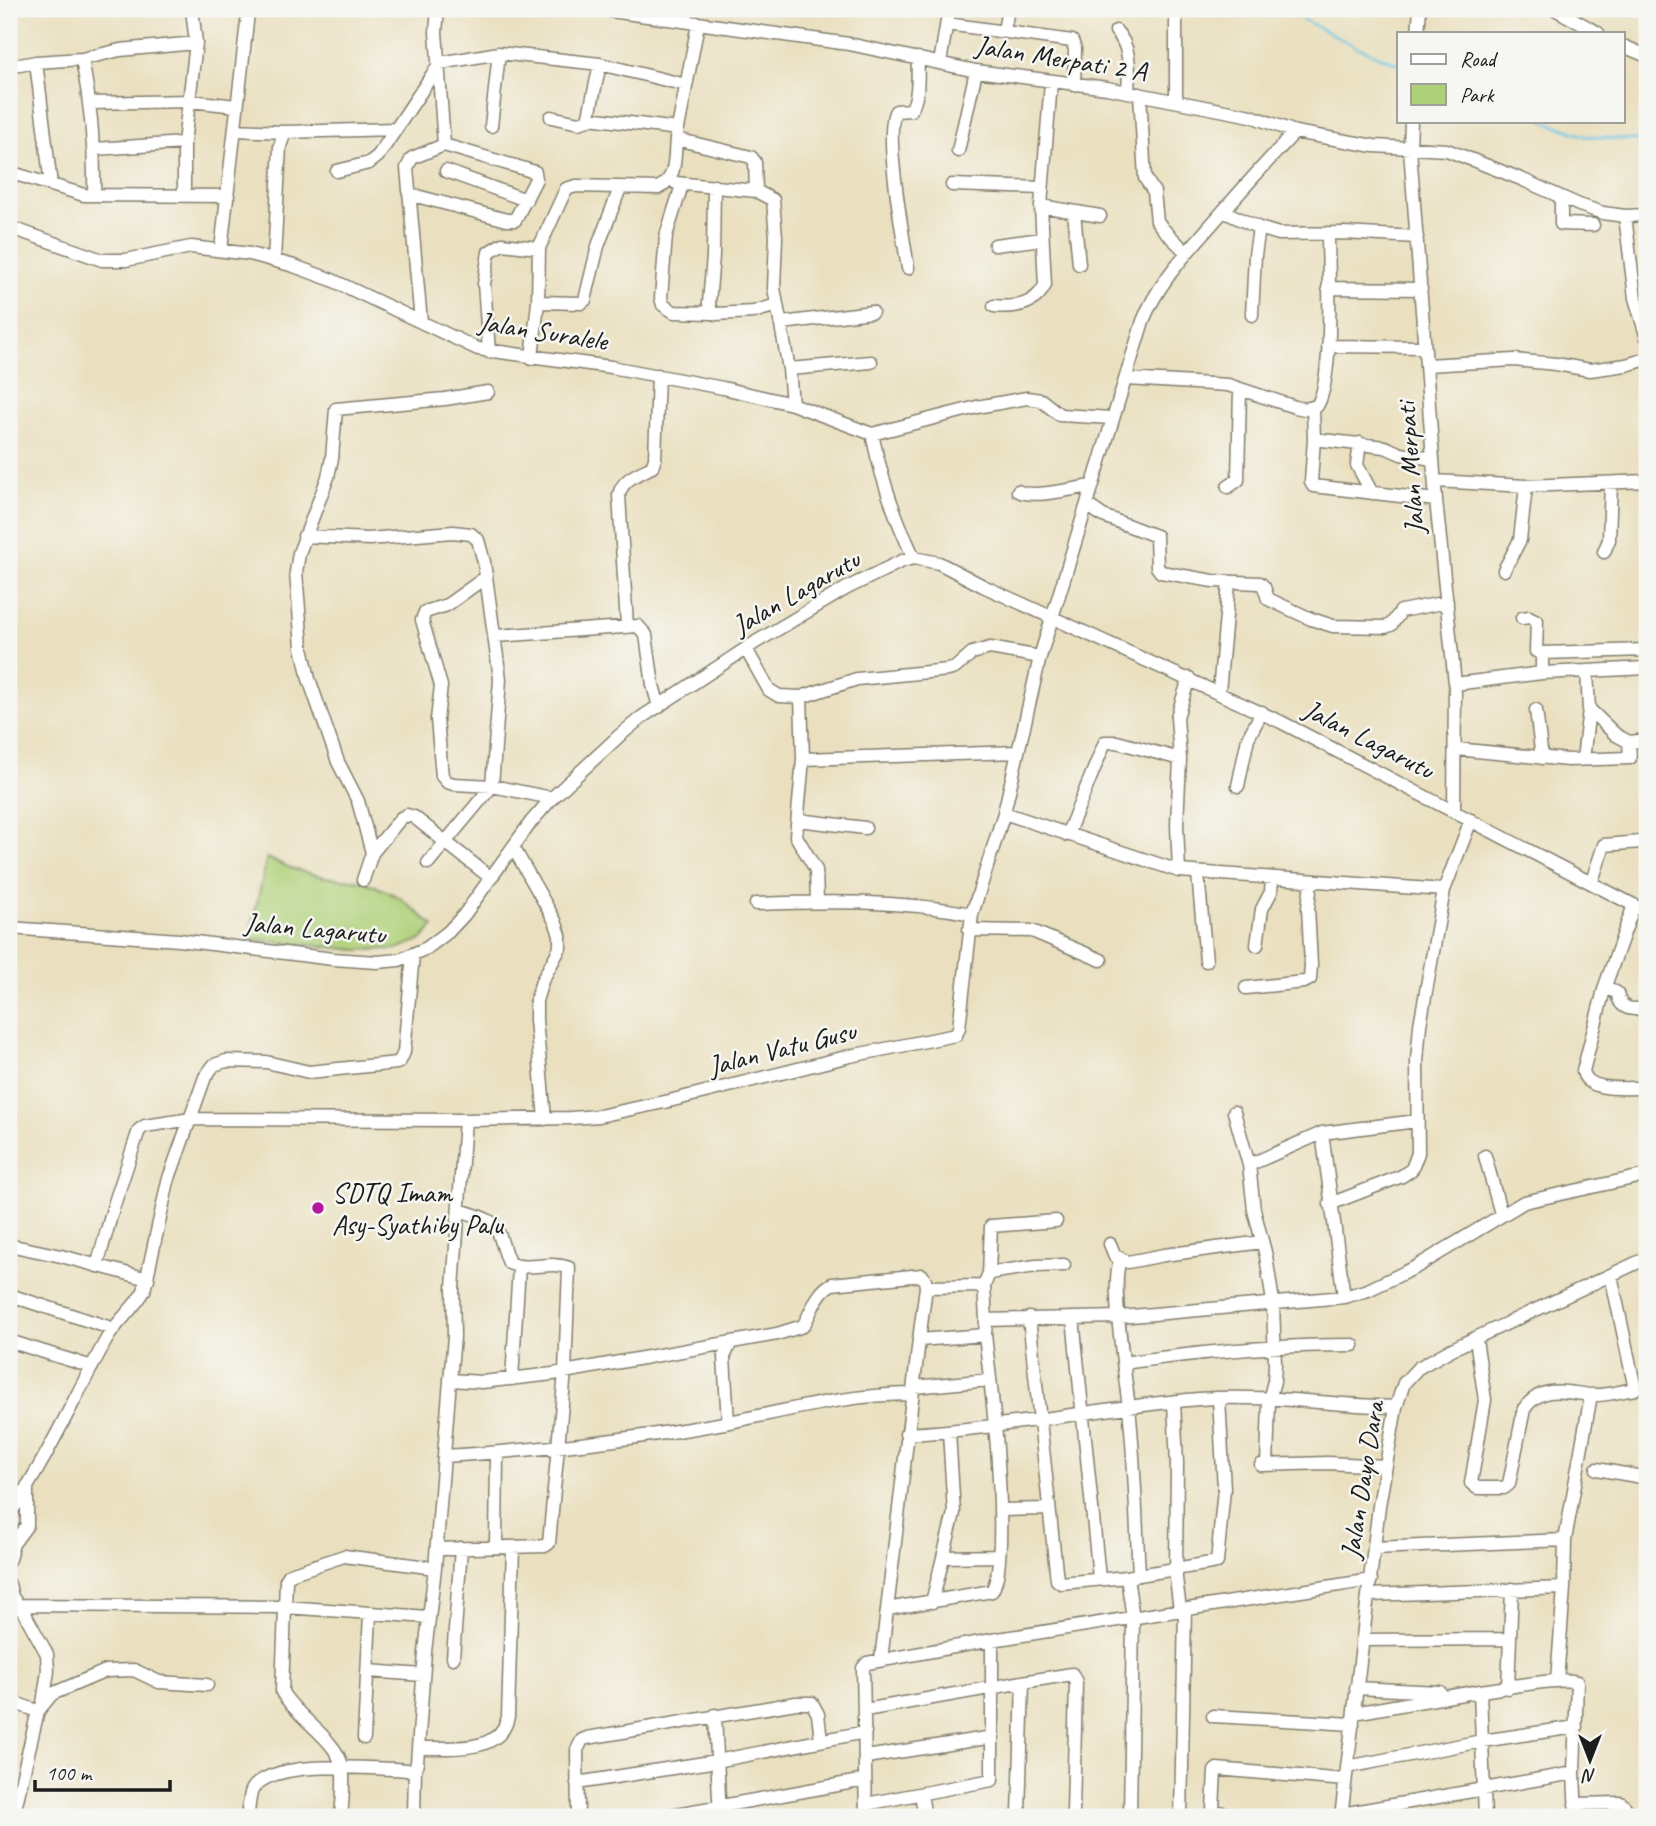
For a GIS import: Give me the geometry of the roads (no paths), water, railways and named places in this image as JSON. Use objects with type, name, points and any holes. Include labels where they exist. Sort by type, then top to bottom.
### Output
[{"type":"street","points":[[184,195],[184,143],[196,43],[192,9]]},
{"type":"street","points":[[221,250],[248,13],[244,9]]},
{"type":"street","points":[[438,9],[436,32],[444,145]]},
{"type":"street","name":"Jalan Merpati 2 A","points":[[612,9],[611,11],[698,24],[773,32],[976,71],[1134,93],[1251,116],[1295,132],[1374,146],[1447,150],[1507,173],[1560,198],[1603,213],[1647,215]]},
{"type":"street","points":[[940,63],[949,9]]},
{"type":"street","points":[[1004,31],[1008,9]]},
{"type":"street","points":[[1176,9],[1176,101]]},
{"type":"street","points":[[1418,32],[1420,9]]},
{"type":"street","points":[[1555,9],[1596,32]]},
{"type":"street","points":[[698,24],[677,134],[676,183],[666,236],[661,298],[663,305],[674,312],[753,312],[777,305]]},
{"type":"street","points":[[947,24],[1073,43],[1074,85]]},
{"type":"street","points":[[1116,31],[1127,50],[1145,178],[1154,192],[1157,221],[1187,253]]},
{"type":"street","points":[[9,67],[82,59],[120,50],[196,43]]},
{"type":"street","points":[[1624,46],[1647,56]]},
{"type":"street","points":[[491,126],[499,52]]},
{"type":"street","points":[[337,171],[374,160],[440,63],[499,52],[600,64],[686,85]]},
{"type":"street","points":[[908,268],[893,168],[892,119],[895,111],[914,107],[918,58]]},
{"type":"street","points":[[82,59],[91,103],[95,149],[94,195]]},
{"type":"street","points":[[36,62],[51,185]]},
{"type":"street","points":[[589,118],[600,64]]},
{"type":"street","points":[[958,150],[976,71]]},
{"type":"street","points":[[994,306],[1018,307],[1031,302],[1042,292],[1045,285],[1041,206],[1051,82]]},
{"type":"street","points":[[91,103],[190,101],[237,106]]},
{"type":"street","points":[[551,117],[579,123],[589,118],[677,134],[751,157],[755,162],[756,191]]},
{"type":"street","name":"Jalan Merpati","points":[[1412,122],[1410,149],[1424,347],[1455,684],[1454,812]]},
{"type":"street","points":[[235,130],[285,132],[396,129]]},
{"type":"street","points":[[274,260],[280,146],[285,132]]},
{"type":"street","points":[[1053,616],[1112,418],[1150,303],[1187,253],[1295,132]]},
{"type":"street","points":[[95,149],[184,143]]},
{"type":"street","points":[[409,194],[511,221],[526,200],[536,179],[532,170],[444,145],[412,158],[407,164],[409,194],[421,322]]},
{"type":"street","points":[[9,172],[71,192],[94,195],[228,196]]},
{"type":"street","points":[[446,172],[526,200]]},
{"type":"street","points":[[532,358],[538,302],[539,248],[563,195],[570,187],[658,188],[676,183],[756,191],[771,198],[775,208],[774,288],[782,323],[792,404]]},
{"type":"street","points":[[712,313],[709,291],[713,256],[714,186]]},
{"type":"street","points":[[952,186],[1042,188]]},
{"type":"street","points":[[538,302],[581,303],[585,300],[598,246],[620,188]]},
{"type":"street","points":[[1560,198],[1561,224],[1593,225]]},
{"type":"street","points":[[1041,206],[1100,216]]},
{"type":"street","points":[[1223,211],[1279,234],[1417,237]]},
{"type":"street","points":[[1074,212],[1079,264]]},
{"type":"street","points":[[1625,216],[1636,298],[1647,338]]},
{"type":"street","name":"Jalan Suralele","points":[[9,227],[102,260],[126,260],[191,247],[250,254],[332,280],[464,344],[489,352],[579,362],[658,375],[792,404],[873,434]]},
{"type":"street","points":[[1252,315],[1259,228]]},
{"type":"street","points":[[1125,379],[1228,385],[1294,407],[1313,408],[1320,402],[1325,387],[1328,346],[1328,233]]},
{"type":"street","points":[[995,245],[1042,239]]},
{"type":"street","points":[[489,352],[484,284],[489,252],[502,244],[539,248]]},
{"type":"street","points":[[1328,288],[1422,289]]},
{"type":"street","points":[[782,323],[872,312]]},
{"type":"street","points":[[1328,346],[1424,347]]},
{"type":"street","points":[[1427,365],[1514,360],[1590,370],[1647,359]]},
{"type":"street","points":[[789,369],[871,362]]},
{"type":"street","points":[[626,626],[619,495],[627,480],[652,467],[655,459],[658,375]]},
{"type":"street","points":[[1228,487],[1238,480],[1240,388]]},
{"type":"street","points":[[372,853],[358,801],[338,762],[305,666],[296,572],[299,553],[328,477],[336,409],[445,399],[488,392]]},
{"type":"street","points":[[914,558],[899,527],[881,475],[873,434],[977,407],[1027,398],[1041,400],[1060,415],[1112,418]]},
{"type":"street","points":[[1313,408],[1313,486],[1436,500]]},
{"type":"street","points":[[1314,439],[1360,443],[1385,447],[1401,454],[1433,458]]},
{"type":"street","points":[[1360,443],[1357,465],[1372,493]]},
{"type":"street","points":[[1435,481],[1526,486],[1647,481]]},
{"type":"street","points":[[1604,552],[1609,540],[1611,483]]},
{"type":"street","points":[[1018,491],[1034,494],[1093,486]]},
{"type":"street","points":[[1504,570],[1520,540],[1526,486]]},
{"type":"street","points":[[1087,505],[1103,516],[1156,536],[1158,570],[1229,583],[1260,583],[1266,596],[1272,600],[1311,619],[1341,628],[1385,627],[1391,625],[1401,611],[1447,602]]},
{"type":"street","points":[[304,536],[369,539],[453,532],[466,533],[478,540],[486,577],[500,680],[492,786],[428,863]]},
{"type":"street","name":"Jalan Lagarutu","points":[[9,928],[179,940],[333,959],[388,961],[413,955],[448,932],[464,915],[552,798],[619,736],[746,649],[822,602],[902,561],[914,558],[939,563],[983,586],[1262,712],[1592,881],[1647,912]]},
{"type":"street","points":[[486,577],[443,607],[425,612],[422,620],[441,686],[437,719],[442,776],[454,785],[492,786],[552,798]]},
{"type":"street","points":[[1219,692],[1229,583]]},
{"type":"street","name":"Jalan Vatu Gusu","points":[[97,1266],[139,1130],[145,1126],[191,1119],[545,1119],[621,1113],[850,1056],[956,1035],[961,1015],[972,914],[1004,813],[1040,657],[1053,616]]},
{"type":"street","points":[[1522,618],[1535,618],[1537,621],[1536,651],[1542,653],[1647,650]]},
{"type":"street","points":[[495,636],[638,626],[646,635],[659,707]]},
{"type":"street","points":[[746,649],[773,694],[801,697],[857,678],[955,668],[972,653],[990,648],[1040,657]]},
{"type":"street","points":[[1542,653],[1542,673]]},
{"type":"street","points":[[1455,684],[1542,673],[1647,668]]},
{"type":"street","points":[[1583,760],[1589,709],[1587,671]]},
{"type":"street","points":[[1179,872],[1177,825],[1180,759],[1177,717],[1189,678]]},
{"type":"street","points":[[801,697],[803,760],[796,836],[816,870],[817,901]]},
{"type":"street","points":[[1589,709],[1616,736],[1629,742],[1647,740]]},
{"type":"street","points":[[1536,710],[1542,758]]},
{"type":"street","points":[[1238,786],[1248,738],[1262,712]]},
{"type":"street","points":[[1067,835],[1107,741],[1180,759]]},
{"type":"street","points":[[1456,748],[1542,758],[1628,759],[1631,754],[1629,742]]},
{"type":"street","points":[[803,760],[1018,752]]},
{"type":"street","points":[[1004,813],[1179,872],[1444,890]]},
{"type":"street","points":[[363,880],[372,853],[401,818],[407,816],[414,817],[491,878]]},
{"type":"street","points":[[798,820],[865,828]]},
{"type":"street","points":[[1330,1204],[1402,1176],[1412,1168],[1418,1153],[1417,1061],[1420,1025],[1444,890],[1471,820]]},
{"type":"street","points":[[1592,881],[1604,845],[1641,842],[1647,837]]},
{"type":"street","points":[[513,847],[555,921],[560,935],[560,948],[542,981],[536,1001],[545,1119]]},
{"type":"street","points":[[1198,874],[1206,961]]},
{"type":"street","points":[[1257,945],[1262,909],[1271,892],[1272,879]]},
{"type":"street","points":[[1245,988],[1304,982],[1310,979],[1308,908],[1311,881]]},
{"type":"street","points":[[756,904],[856,901],[922,905],[972,914]]},
{"type":"street","points":[[1634,905],[1605,986],[1583,1064],[1584,1077],[1596,1084],[1619,1089],[1647,1088]]},
{"type":"street","points":[[969,930],[1032,931],[1101,960]]},
{"type":"street","points":[[9,1515],[114,1329],[137,1303],[148,1279],[169,1181],[205,1077],[211,1068],[217,1064],[259,1061],[316,1072],[383,1066],[400,1061],[404,1052],[413,955]]},
{"type":"street","points":[[1605,986],[1617,993],[1623,1007],[1634,1010],[1647,1007]]},
{"type":"street","points":[[1234,1112],[1249,1165],[1252,1199],[1273,1302],[1274,1381],[1269,1400],[1264,1465],[1386,1466]]},
{"type":"street","points":[[414,1817],[415,1768],[428,1617],[436,1568],[454,1337],[453,1288],[465,1120]]},
{"type":"street","points":[[1249,1165],[1322,1133],[1417,1121]]},
{"type":"street","points":[[1322,1133],[1344,1297]]},
{"type":"street","points":[[1485,1156],[1501,1214]]},
{"type":"street","points":[[986,1320],[1120,1317],[1344,1297],[1368,1290],[1416,1266],[1501,1214],[1534,1199],[1647,1175]]},
{"type":"street","points":[[437,1549],[545,1546],[549,1543],[565,1372],[569,1268],[561,1265],[519,1267],[509,1263],[501,1232],[494,1223],[459,1210]]},
{"type":"street","points":[[887,1609],[992,1591],[999,1556],[1001,1510],[985,1335],[984,1286],[989,1273],[991,1226],[1056,1221]]},
{"type":"street","points":[[1110,1244],[1115,1256],[1128,1262],[1262,1242]]},
{"type":"street","points":[[9,1245],[148,1279]]},
{"type":"street","name":"Jalan Dayo Dara","points":[[1341,1816],[1374,1548],[1396,1408],[1404,1383],[1414,1371],[1452,1349],[1647,1258]]},
{"type":"street","points":[[1121,1259],[1117,1265],[1123,1363],[1129,1408],[1133,1575],[1130,1817]]},
{"type":"street","points":[[989,1273],[1064,1265]]},
{"type":"street","points":[[512,1379],[519,1267]]},
{"type":"street","points":[[450,1380],[482,1382],[565,1372],[786,1332],[803,1326],[825,1287],[832,1284],[922,1275],[926,1287],[906,1434],[881,1660]]},
{"type":"street","points":[[1476,1339],[1485,1400],[1470,1480],[1474,1486],[1508,1487],[1524,1409],[1529,1403],[1554,1390],[1591,1395],[1641,1388],[1611,1275]]},
{"type":"street","points":[[926,1287],[984,1286]]},
{"type":"street","points":[[9,1295],[114,1329]]},
{"type":"street","points":[[1029,1318],[1057,1580],[1064,1584],[1217,1562],[1223,1489],[1219,1398]]},
{"type":"street","points":[[1073,1318],[1099,1578]]},
{"type":"street","points":[[919,1340],[985,1335]]},
{"type":"street","points":[[9,1341],[92,1367]]},
{"type":"street","points":[[729,1422],[724,1357],[730,1344]]},
{"type":"street","points":[[1123,1363],[1275,1347],[1353,1345]]},
{"type":"street","points":[[445,1456],[559,1448],[729,1422],[786,1409],[990,1380]]},
{"type":"street","points":[[1557,1681],[1566,1540],[1591,1395]]},
{"type":"street","points":[[906,1434],[949,1432],[1219,1398],[1396,1408]]},
{"type":"street","points":[[1174,1403],[1177,1463],[1176,1569],[1182,1610],[1181,1817]]},
{"type":"street","points":[[933,1602],[954,1503],[949,1432]]},
{"type":"street","points":[[496,1547],[497,1453]]},
{"type":"street","points":[[1597,1469],[1647,1478]]},
{"type":"street","points":[[9,1559],[13,1544],[27,1525],[27,1486]]},
{"type":"street","points":[[1001,1510],[1048,1508]]},
{"type":"street","points":[[1374,1548],[1566,1540]]},
{"type":"street","points":[[418,1748],[483,1745],[495,1740],[505,1730],[508,1717],[513,1547]]},
{"type":"street","points":[[453,1658],[461,1548]]},
{"type":"street","points":[[341,1817],[342,1767],[329,1745],[291,1706],[282,1692],[284,1584],[290,1574],[344,1556],[436,1568]]},
{"type":"street","points":[[944,1558],[999,1556]]},
{"type":"street","points":[[992,1640],[993,1776],[990,1782],[921,1794],[866,1810],[863,1668],[867,1663],[992,1640],[1371,1580]]},
{"type":"street","points":[[9,1584],[16,1605],[25,1614],[47,1654],[48,1671],[13,1817]]},
{"type":"street","points":[[1370,1595],[1564,1588]]},
{"type":"street","points":[[1508,1688],[1512,1590]]},
{"type":"street","points":[[16,1605],[285,1607],[428,1617]]},
{"type":"street","points":[[364,1738],[370,1614]]},
{"type":"street","points":[[1362,1640],[1510,1639]]},
{"type":"street","points":[[41,1707],[61,1689],[106,1671],[134,1670],[159,1682],[207,1685]]},
{"type":"street","points":[[368,1671],[423,1675]]},
{"type":"street","points":[[865,1710],[1072,1674],[1075,1677],[1073,1814]]},
{"type":"street","points":[[1213,1716],[1353,1719],[1459,1694],[1573,1679],[1578,1685],[1575,1811],[1621,1803],[1625,1807],[1626,1817]]},
{"type":"street","points":[[1019,1814],[1023,1682]]},
{"type":"street","points":[[1356,1688],[1459,1694]]},
{"type":"street","points":[[1480,1691],[1485,1817]]},
{"type":"street","points":[[9,1701],[41,1707]]},
{"type":"street","points":[[578,1817],[577,1750],[582,1740],[587,1738],[715,1715],[812,1703],[818,1714],[821,1740]]},
{"type":"street","points":[[715,1715],[720,1812]]},
{"type":"street","points":[[1347,1766],[1576,1727]]},
{"type":"street","points":[[577,1783],[717,1761],[865,1732]]},
{"type":"street","points":[[866,1757],[993,1737]]},
{"type":"street","points":[[247,1817],[252,1790],[267,1776],[286,1770],[342,1767],[415,1768]]},
{"type":"street","points":[[1245,1817],[1213,1809],[1217,1769],[1345,1780]]},
{"type":"street","points":[[1341,1816],[1574,1773]]},
{"type":"street","points":[[660,1817],[720,1812],[865,1780]]},
{"type":"street","points":[[921,1794],[925,1817]]},
{"type":"waterway","points":[[1282,9],[1359,48],[1397,63]]},
{"type":"waterway","points":[[1546,122],[1585,136],[1647,141]]},
{"type":"place","name":"SDTQ Imam Asy-Syathiby Palu","points":[[318,1208]]}]
